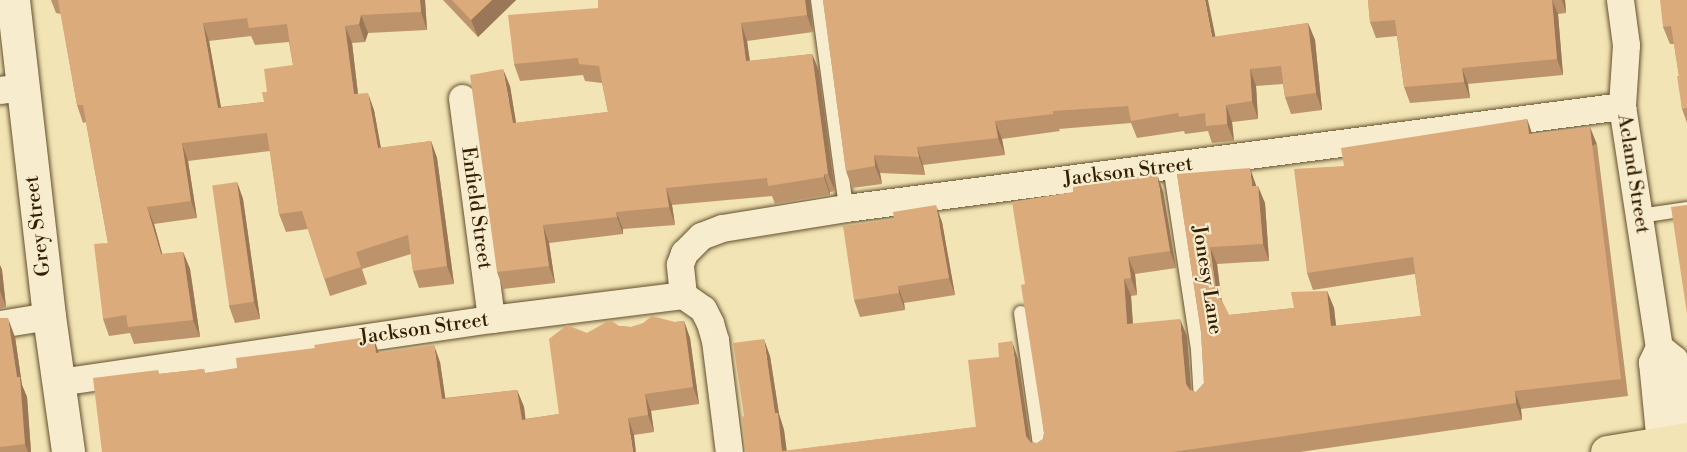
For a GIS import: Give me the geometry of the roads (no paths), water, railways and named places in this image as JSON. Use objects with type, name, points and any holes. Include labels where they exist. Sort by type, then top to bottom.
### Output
[{"type":"main road","points":[[1607,452],[1674,443]]},
{"type":"street","name":"Grey Street","points":[[12,0],[11,89],[49,316],[68,452]]},
{"type":"street","name":"Acland Street","points":[[1620,0],[1626,45],[1622,106],[1659,347],[1652,362],[1674,443]]},
{"type":"street","name":"Enfield Street","points":[[462,98],[491,319]]},
{"type":"street","name":"Jackson Street","points":[[59,382],[491,319],[682,295],[680,264],[684,253],[701,236],[722,228],[846,208],[1622,106]]},
{"type":"street","points":[[682,295],[703,309],[715,340],[729,452]]},
{"type":"street","points":[[0,324],[49,316]]},
{"type":"lane","points":[[818,0],[846,208]]},
{"type":"lane","name":"Jonesy Lane","points":[[1170,166],[1198,350],[1201,400]]},
{"type":"lane","points":[[1640,216],[1687,210]]},
{"type":"lane","points":[[1021,314],[1041,452]]}]
